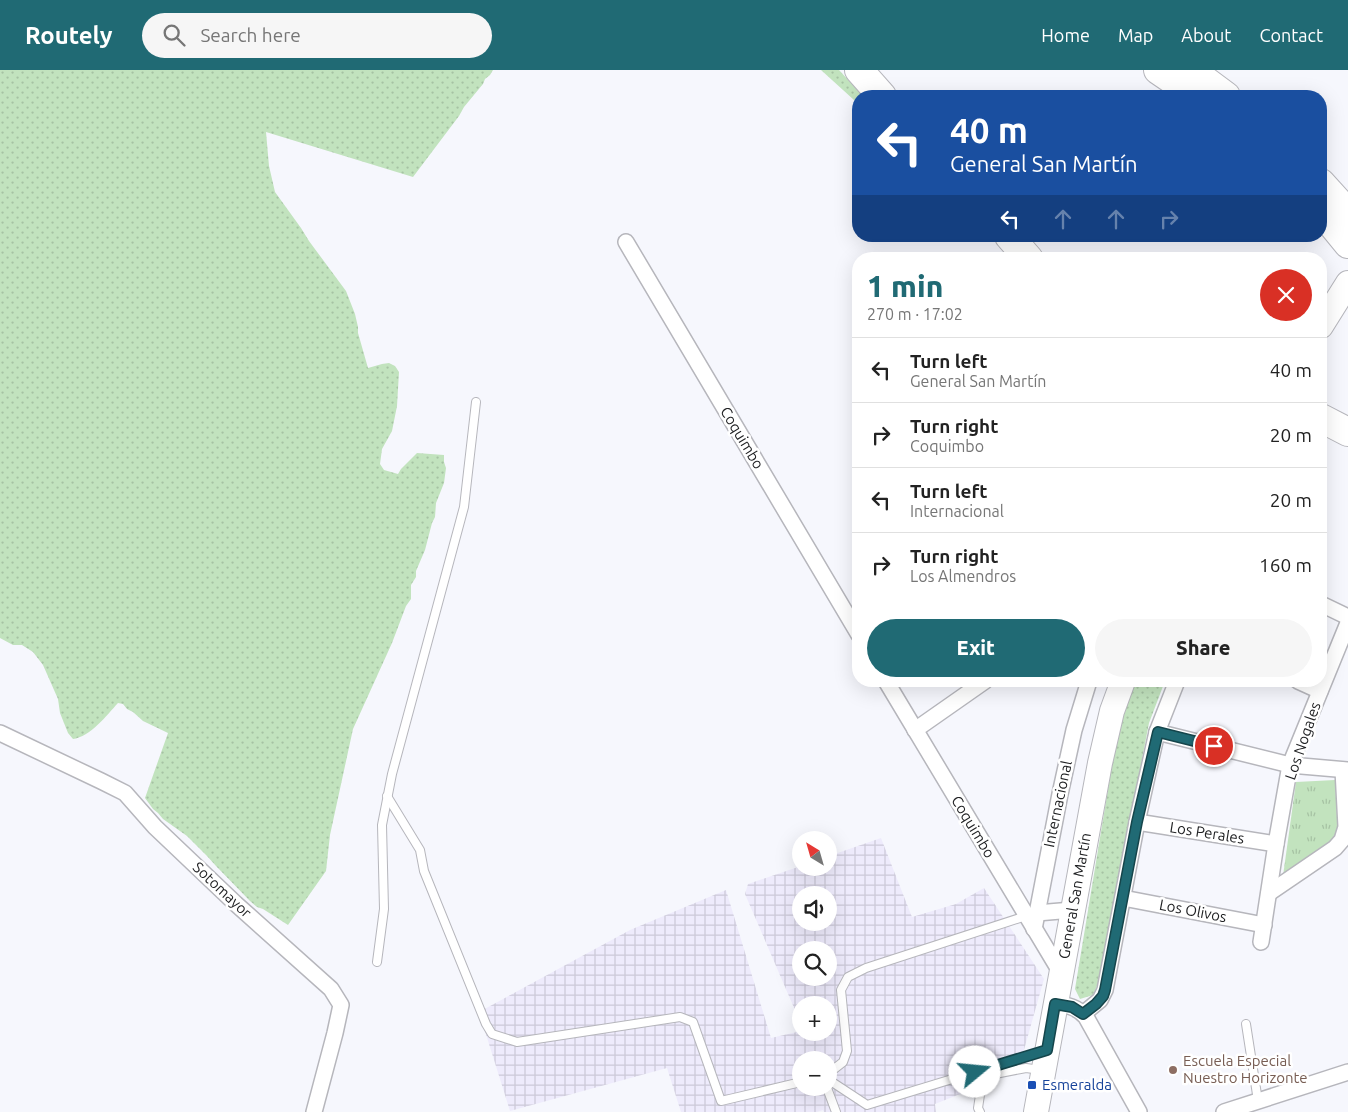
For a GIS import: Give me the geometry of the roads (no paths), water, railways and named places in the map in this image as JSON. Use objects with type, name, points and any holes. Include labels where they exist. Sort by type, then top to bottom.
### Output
[{"type":"highway","points":[[859,70],[877,90]]},
{"type":"highway","points":[[1158,70],[1187,90]]},
{"type":"highway","points":[[1191,70],[1218,90]]},
{"type":"highway","points":[[1327,194],[1347,232]]},
{"type":"highway","points":[[1327,217],[1347,232]]},
{"type":"highway","points":[[1013,242],[1023,252]]},
{"type":"highway","points":[[1327,421],[1348,432]]},
{"type":"main road","points":[[1327,316],[1348,283]]},
{"type":"main road","name":"General San Martín","points":[[1036,1112],[1100,762],[1112,711],[1121,687]]},
{"type":"street","name":"Coquimbo","points":[[626,242],[852,623]]},
{"type":"street","points":[[1327,607],[1348,617]]},
{"type":"street","name":"Los Nogales","points":[[1327,674],[1348,622]]},
{"type":"street","name":"Coquimbo","points":[[890,687],[1032,919],[1061,973]]},
{"type":"street","points":[[915,730],[976,687]]},
{"type":"street","name":"Internacional","points":[[1032,919],[1074,730],[1087,687]]},
{"type":"street","points":[[1083,1014],[1096,1004],[1103,996],[1105,990],[1137,822],[1158,732],[1175,687]]},
{"type":"street","points":[[1311,687],[1320,691]]},
{"type":"street","name":"Los Nogales","points":[[1261,942],[1290,765],[1322,687]]},
{"type":"street","points":[[1158,732],[1290,765],[1346,770],[1346,827],[1342,840],[1335,848],[1269,893]]},
{"type":"street","name":"Sotomayor","points":[[0,734],[125,793],[155,827],[331,989],[341,1004],[314,1112]]},
{"type":"street","name":"Los Perales","points":[[1137,822],[1276,844]]},
{"type":"street","name":"Los Olivos","points":[[1123,898],[1264,925]]},
{"type":"street","points":[[1032,919],[1072,910]]},
{"type":"street","points":[[1055,1004],[1072,1007],[1083,1014],[1139,1112]]},
{"type":"street","points":[[1224,1112],[1348,1072]]},
{"type":"lane","points":[[378,962],[384,909],[382,825],[392,774],[464,506],[476,402]]},
{"type":"lane","points":[[388,796],[420,850],[424,871],[486,1024],[492,1034],[517,1042],[680,1017],[693,1022],[721,1101],[792,1084]]},
{"type":"lane","points":[[837,1067],[843,1062],[847,1051],[841,990],[848,977],[866,968],[1032,919]]},
{"type":"lane","points":[[1246,1024],[1258,1101]]},
{"type":"lane","points":[[837,1085],[868,1105],[1045,1060]]},
{"type":"lane","points":[[980,1112],[978,1108],[980,1095],[985,1082],[995,1074],[1026,1068],[1045,1060]]},
{"type":"lane","points":[[831,1096],[836,1112]]},
{"type":"place","name":"Escuela Especial Nuestro Horizonte","points":[[1173,1070]]},
{"type":"place","name":"Esmeralda","points":[[1032,1085]]}]
